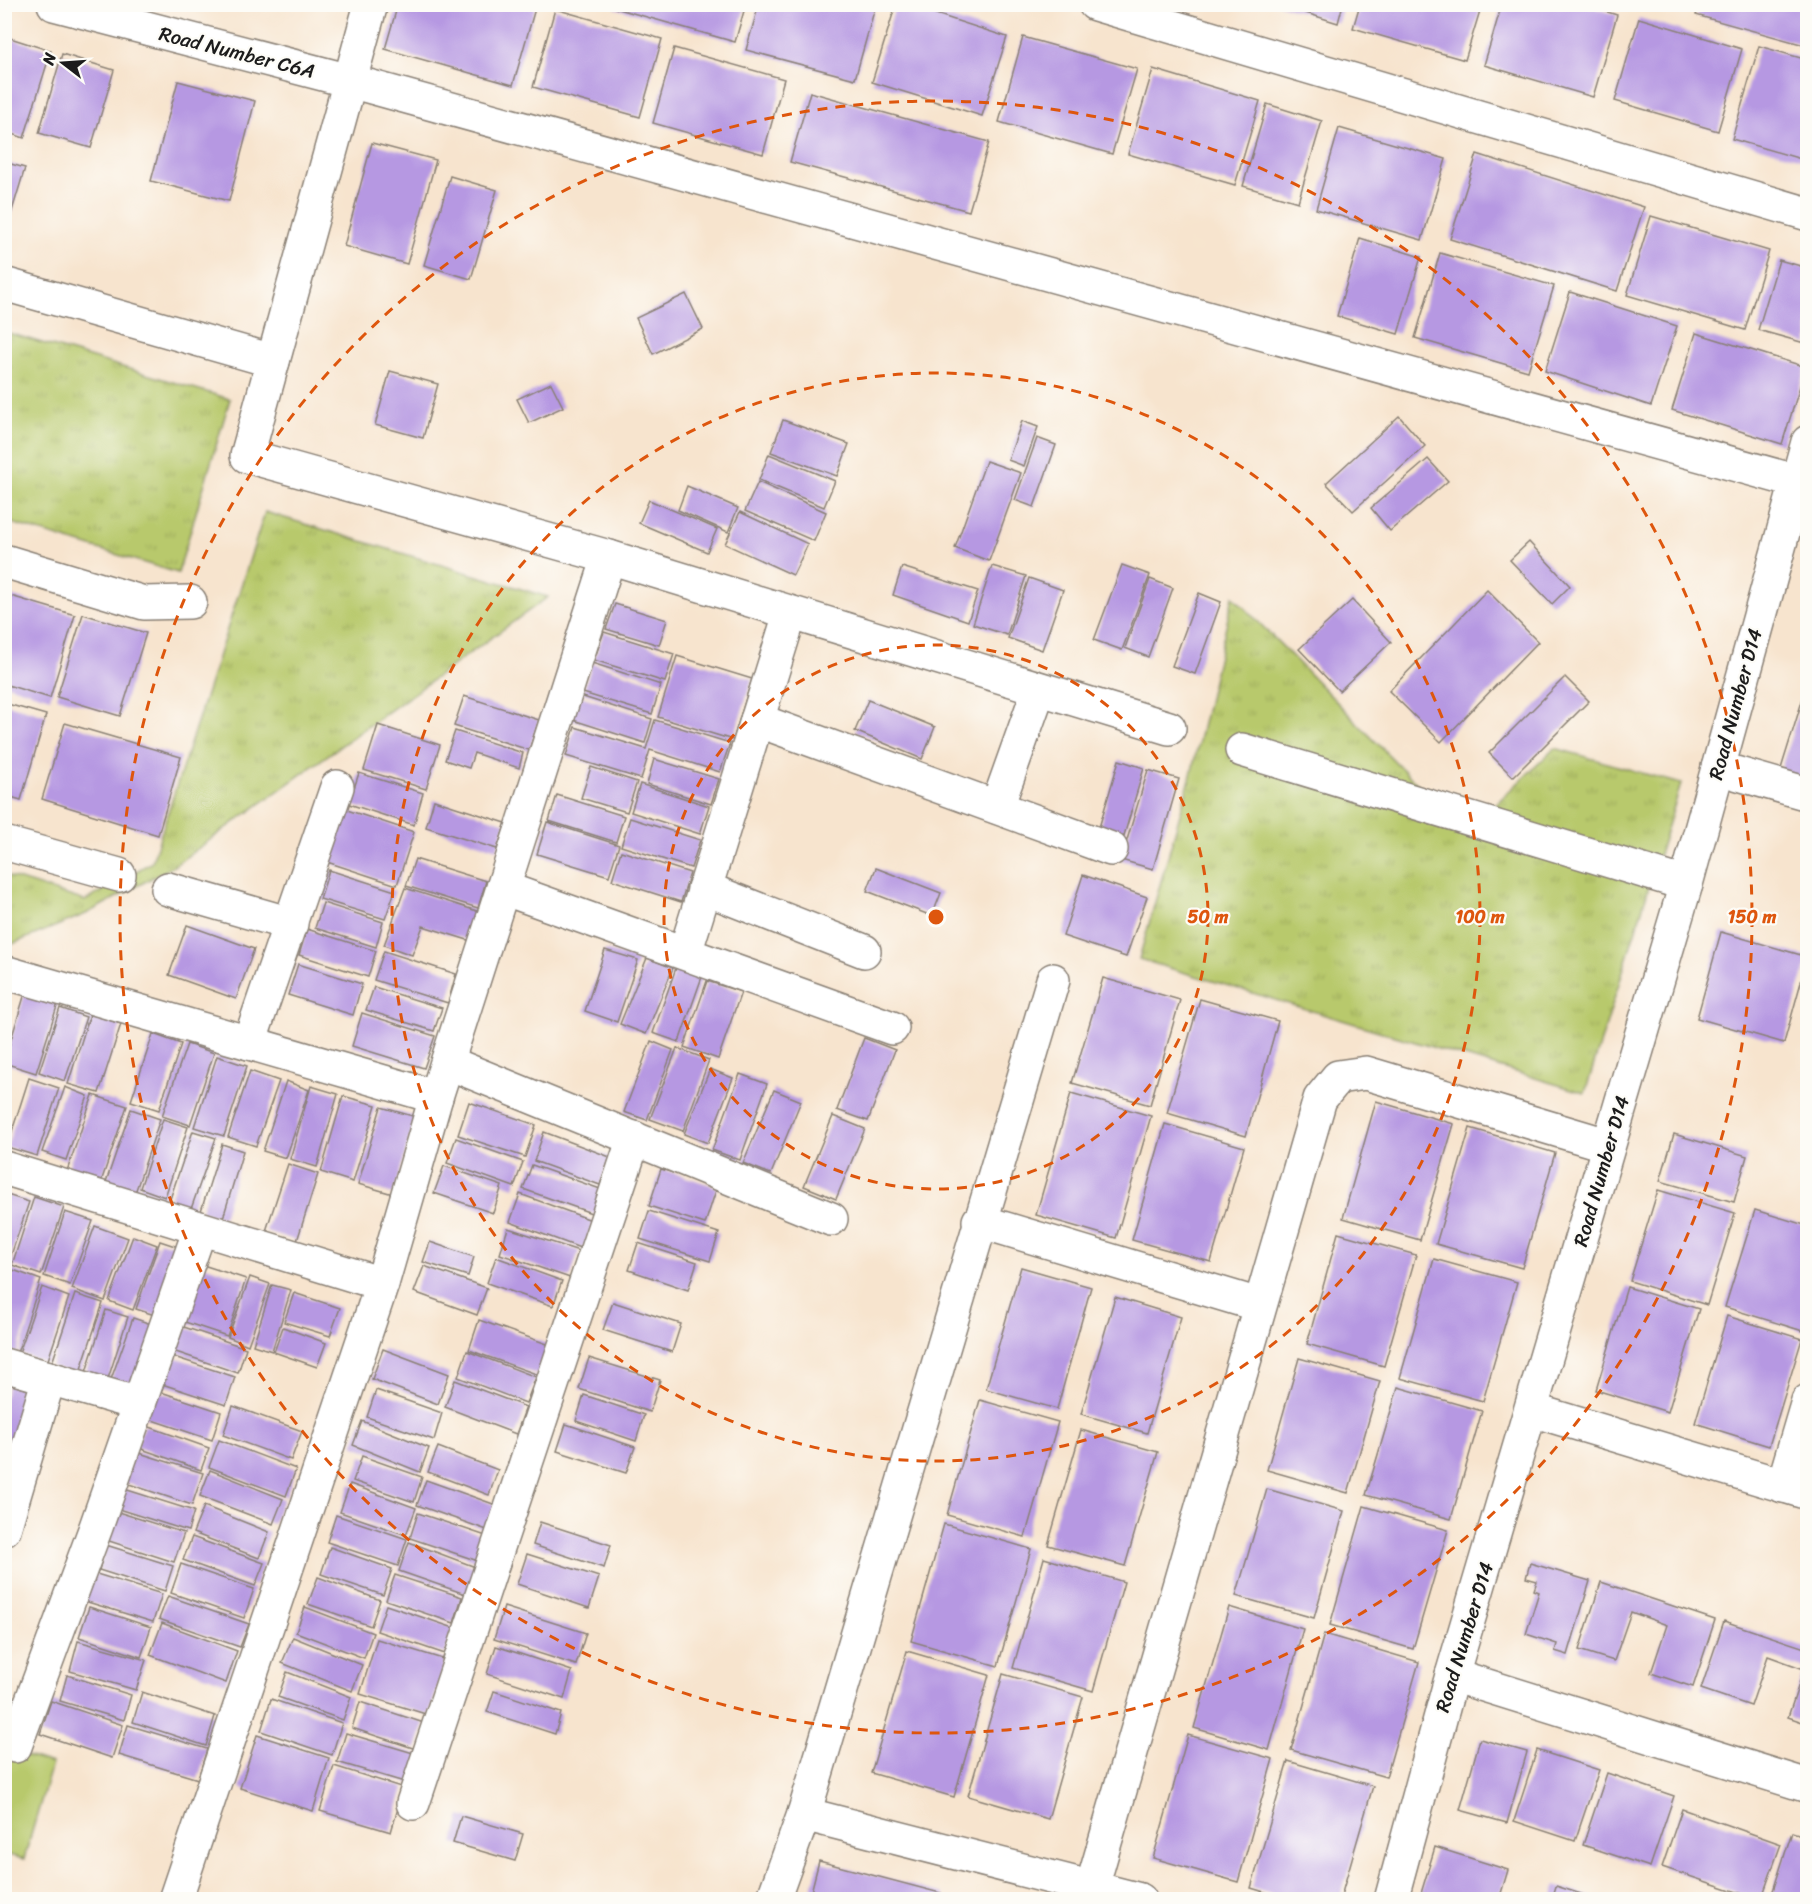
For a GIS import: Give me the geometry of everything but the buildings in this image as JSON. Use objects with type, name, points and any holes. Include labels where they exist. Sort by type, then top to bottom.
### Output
[{"type":"street","name":"Road Number C6A","points":[[54,4],[350,81],[1796,481]]},
{"type":"street","points":[[371,4],[247,456],[609,557],[1169,728]]},
{"type":"street","points":[[1095,4],[1808,214]]},
{"type":"street","points":[[4,284],[273,361]]},
{"type":"street","name":"Road Number D14","points":[[1391,1899],[1452,1676],[1686,884],[1808,442]]},
{"type":"street","points":[[175,1899],[382,1284],[436,1097],[449,1063],[609,557]]},
{"type":"street","points":[[4,561],[144,603],[190,602]]},
{"type":"street","points":[[685,953],[790,614]]},
{"type":"street","points":[[997,807],[1039,689]]},
{"type":"street","points":[[757,720],[1111,849]]},
{"type":"street","points":[[1242,750],[1686,884]]},
{"type":"street","points":[[1718,768],[1808,794]]},
{"type":"street","points":[[249,1043],[338,787]]},
{"type":"street","points":[[4,843],[119,875]]},
{"type":"street","points":[[503,888],[892,1028]]},
{"type":"street","points":[[704,888],[864,951]]},
{"type":"street","points":[[168,889],[291,924]]},
{"type":"street","points":[[4,972],[436,1097]]},
{"type":"street","points":[[773,1899],[804,1814],[979,1221],[1053,981]]},
{"type":"street","points":[[449,1063],[831,1219]]},
{"type":"street","points":[[1092,1887],[1258,1305],[1320,1099],[1338,1077],[1366,1073],[1608,1145]]},
{"type":"street","points":[[413,1803],[634,1138]]},
{"type":"street","points":[[4,1168],[382,1284]]},
{"type":"street","points":[[979,1221],[1258,1305]]},
{"type":"street","points":[[15,1746],[200,1229]]},
{"type":"street","points":[[4,1365],[139,1404]]},
{"type":"street","points":[[4,1529],[49,1378]]},
{"type":"street","points":[[1532,1410],[1795,1490],[1808,1401]]},
{"type":"street","points":[[1452,1676],[1808,1786]]},
{"type":"street","points":[[804,1814],[1140,1899]]},
{"type":"green space","points":[[5,332],[230,399],[178,573],[5,521]]},
{"type":"green space","points":[[265,512],[548,597],[172,867],[86,914],[5,947],[5,875],[85,901],[152,862]]},
{"type":"green space","points":[[1233,596],[1465,833],[1555,748],[1681,784],[1585,1093],[1139,959],[1190,779]]},
{"type":"green space","points":[[4,1749],[52,1764],[24,1859],[5,1854]]}]
